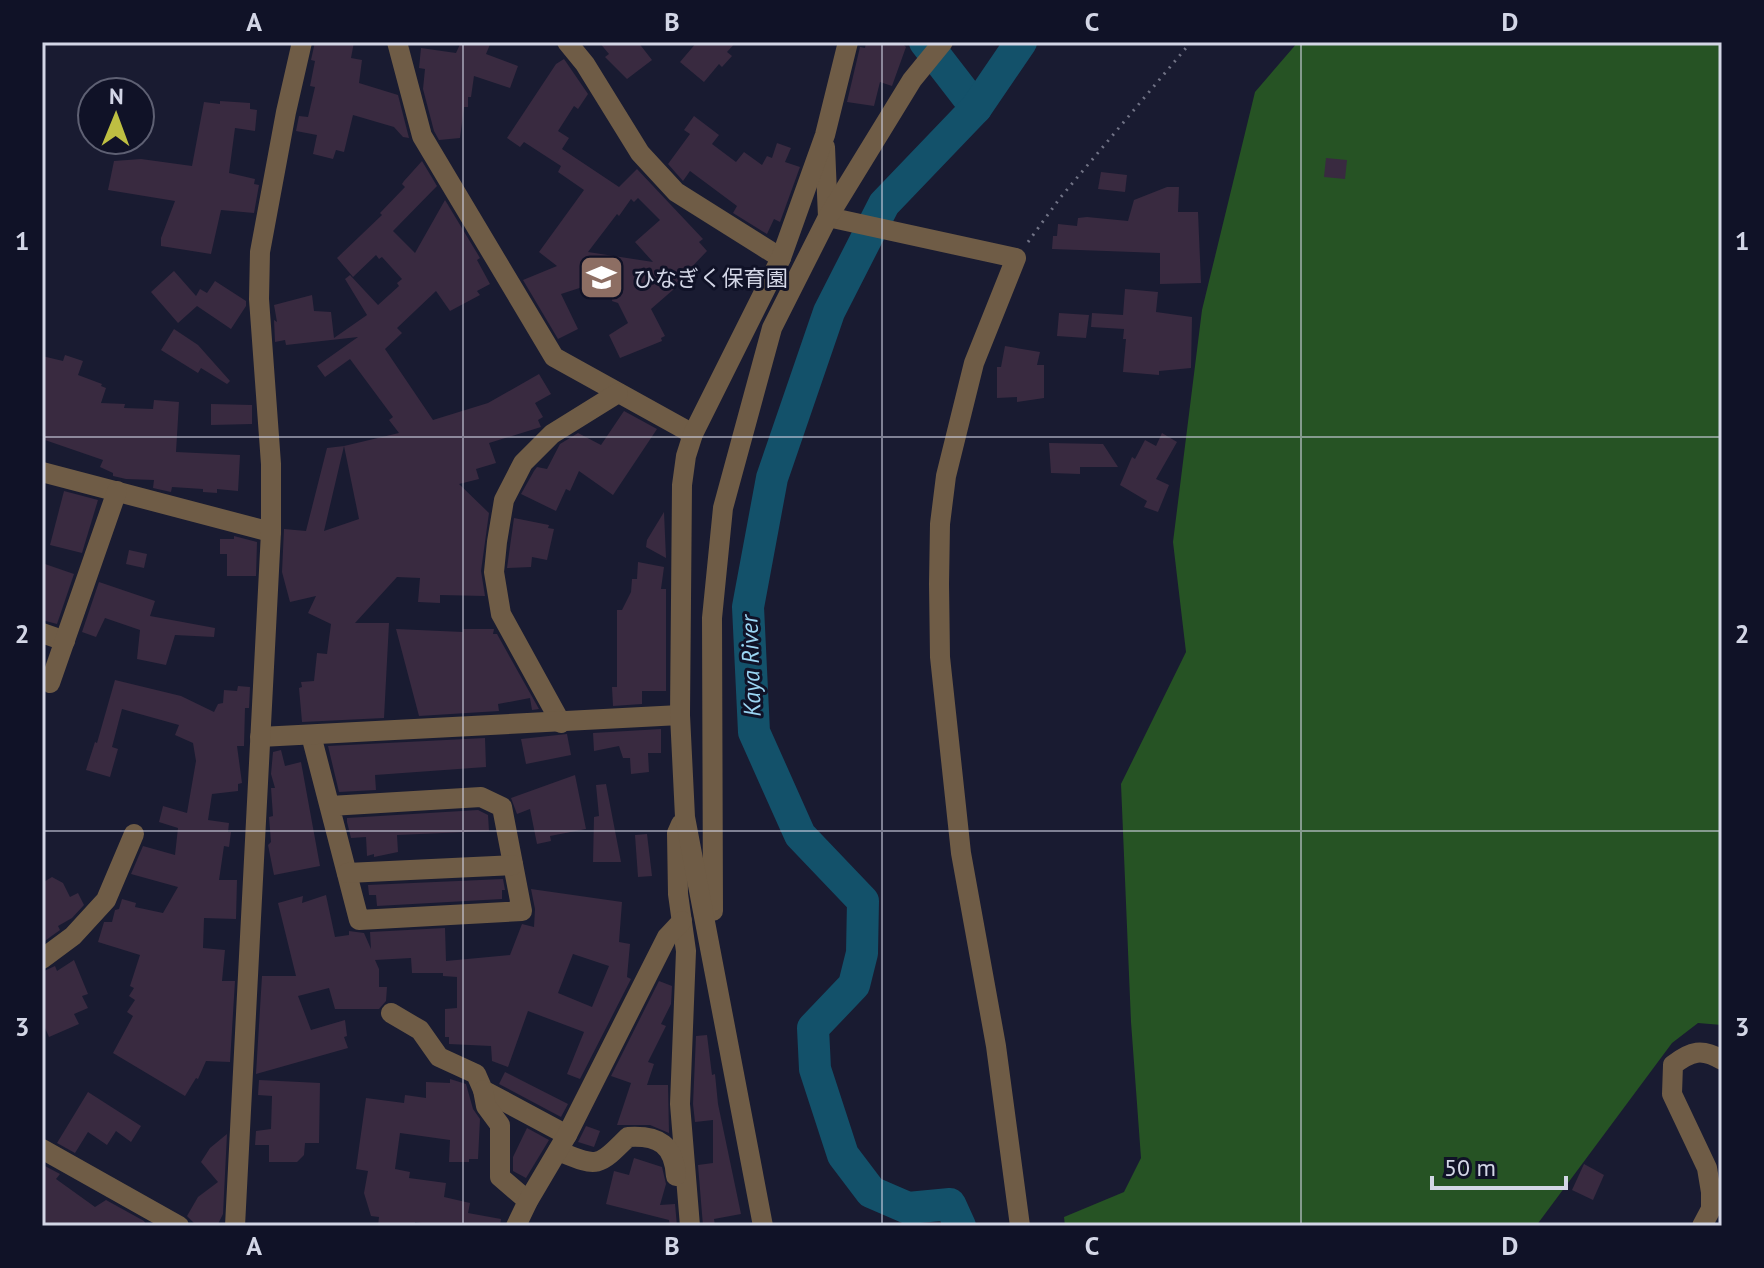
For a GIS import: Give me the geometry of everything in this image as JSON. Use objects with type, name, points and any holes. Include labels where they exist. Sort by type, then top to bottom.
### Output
[{"type":"street","points":[[235,1226],[271,532],[271,464],[259,299],[260,252],[302,42]]},
{"type":"street","points":[[397,42],[422,136],[554,357],[693,434]]},
{"type":"street","points":[[567,42],[585,64],[640,153],[676,192],[781,258]]},
{"type":"street","points":[[763,1226],[685,817],[680,715],[682,485],[693,434],[781,258],[825,135],[848,42]]},
{"type":"street","points":[[706,923],[713,916],[712,618],[723,508],[772,328],[828,217],[912,80],[943,42]]},
{"type":"street","points":[[825,135],[828,217]]},
{"type":"street","points":[[828,217],[1014,258],[974,363],[946,476],[940,524],[939,584],[940,657],[961,853],[996,1046],[1020,1226]]},
{"type":"street","points":[[561,723],[501,614],[494,572],[504,500],[523,463],[552,434],[618,393]]},
{"type":"street","points":[[42,472],[271,532]]},
{"type":"street","points":[[50,683],[117,491]]},
{"type":"street","points":[[42,633],[65,641]]},
{"type":"street","points":[[260,737],[680,715]]},
{"type":"street","points":[[311,735],[359,920],[522,911],[502,807],[481,797],[330,806]]},
{"type":"street","points":[[685,817],[677,833],[678,894],[686,951],[680,1104],[690,1226]]},
{"type":"street","points":[[42,959],[73,936],[106,900],[134,834]]},
{"type":"street","points":[[347,873],[513,865]]},
{"type":"street","points":[[516,1226],[667,937],[682,921]]},
{"type":"street","points":[[391,1013],[420,1030],[439,1057],[476,1074],[486,1106],[500,1125],[500,1177],[528,1201]]},
{"type":"street","points":[[1702,1226],[1711,1209],[1707,1168],[1672,1094],[1673,1065],[1689,1053],[1700,1051],[1722,1060]]},
{"type":"street","points":[[483,1090],[590,1163],[606,1159],[628,1137],[644,1136],[663,1143],[675,1159],[677,1186],[687,1187]]},
{"type":"street","points":[[42,1149],[179,1226]]},
{"type":"path","points":[[1014,258],[1060,198],[1191,42]]},
{"type":"green space","points":[[1298,42],[1722,42],[1722,1025],[1698,1023],[1672,1043],[1536,1226],[1065,1226],[1064,1217],[1124,1192],[1141,1158],[1131,1022],[1121,784],[1186,652],[1173,542],[1202,310],[1255,92]]},
{"type":"building","points":[[315,42],[354,42],[351,58],[362,60],[359,83],[398,95],[409,138],[403,137],[394,127],[353,115],[344,152],[336,150],[333,159],[313,154],[317,135],[296,131],[299,116],[308,117],[315,87],[310,86]]},
{"type":"building","points":[[461,42],[491,42],[486,54],[518,66],[510,88],[474,76],[468,107],[464,107],[460,138],[439,140],[423,89],[425,69],[419,68],[421,48],[456,53]]},
{"type":"building","points":[[599,42],[638,42],[652,60],[627,79],[605,57],[609,54]]},
{"type":"building","points":[[697,42],[736,42],[727,52],[732,56],[722,67],[719,64],[704,82],[680,62]]},
{"type":"building","points":[[866,42],[901,42],[906,47],[892,86],[880,82],[874,106],[847,102],[860,47],[865,48]]},
{"type":"building","points":[[564,59],[588,94],[578,109],[574,106],[558,131],[569,138],[562,149],[619,187],[637,169],[703,239],[699,242],[707,251],[686,273],[689,276],[651,309],[665,336],[661,338],[662,341],[620,358],[609,335],[628,323],[618,303],[612,301],[614,286],[595,283],[561,294],[578,329],[558,339],[523,280],[557,266],[539,252],[584,190],[558,172],[561,166],[524,142],[520,147],[507,138],[556,64]],"holes":[[[638,198],[660,220],[635,242],[653,262],[588,252],[631,199],[634,202]]]},
{"type":"building","points":[[220,101],[250,103],[250,109],[257,110],[255,131],[235,128],[229,173],[255,179],[254,184],[259,185],[254,213],[221,210],[211,254],[161,246],[175,201],[108,190],[114,161],[141,159],[192,166],[204,102],[220,104]]},
{"type":"building","points":[[694,116],[719,135],[712,144],[736,162],[744,152],[762,165],[767,156],[772,158],[777,143],[791,148],[785,162],[800,167],[780,222],[774,219],[767,234],[733,213],[737,206],[690,171],[683,181],[668,164],[690,134],[684,130]]},
{"type":"building","points":[[1326,158],[1347,160],[1345,179],[1324,177]]},
{"type":"building","points":[[422,161],[437,186],[393,231],[415,253],[445,200],[480,258],[477,260],[490,284],[477,291],[480,295],[450,311],[436,291],[397,328],[402,333],[385,349],[433,420],[488,403],[539,374],[551,394],[535,403],[543,417],[538,420],[541,427],[489,443],[496,463],[476,469],[479,479],[459,484],[489,513],[481,571],[485,596],[440,595],[440,603],[418,602],[420,578],[397,577],[355,623],[389,623],[384,718],[302,722],[299,688],[302,687],[301,682],[314,681],[317,653],[327,654],[331,624],[308,613],[316,596],[290,602],[282,572],[284,529],[306,531],[327,448],[399,433],[389,420],[393,417],[350,359],[325,377],[317,366],[358,337],[286,345],[285,340],[275,342],[274,320],[277,322],[274,305],[312,295],[314,311],[331,312],[334,338],[367,315],[345,279],[350,275],[378,305],[399,286],[397,283],[402,279],[382,257],[379,259],[376,255],[353,277],[337,258],[382,215],[380,213],[405,187],[402,184]],"holes":[[[344,446],[359,519],[324,531]]]},
{"type":"building","points":[[1101,172],[1127,175],[1125,192],[1098,189]]},
{"type":"building","points":[[1167,187],[1179,187],[1178,212],[1198,212],[1201,283],[1160,284],[1160,253],[1052,249],[1058,224],[1077,226],[1078,218],[1087,217],[1128,221],[1134,200]]},
{"type":"building","points":[[174,271],[196,296],[200,289],[207,293],[215,281],[246,301],[231,329],[197,306],[178,323],[151,292]]},
{"type":"building","points":[[1125,289],[1158,292],[1156,312],[1192,317],[1191,368],[1159,371],[1159,375],[1123,372],[1124,329],[1091,327],[1092,313],[1123,315]]},
{"type":"building","points":[[1059,313],[1089,315],[1086,338],[1057,336]]},
{"type":"building","points":[[174,329],[198,345],[230,381],[227,384],[201,368],[198,373],[161,350]]},
{"type":"building","points":[[1005,346],[1040,352],[1037,365],[1044,365],[1044,398],[1017,402],[1017,397],[997,398],[997,367],[1001,367]]},
{"type":"building","points":[[65,355],[83,361],[78,375],[106,388],[101,403],[153,409],[154,400],[179,402],[176,452],[240,455],[238,491],[217,489],[217,493],[172,487],[171,492],[153,488],[154,480],[113,476],[113,473],[100,467],[103,460],[42,439],[42,356],[63,361]]},
{"type":"building","points":[[211,404],[252,405],[252,424],[211,425]]},
{"type":"building","points":[[624,411],[657,429],[613,495],[579,471],[556,511],[521,494],[537,467],[547,469],[560,444],[578,433],[601,445]]},
{"type":"building","points":[[1162,433],[1177,442],[1156,479],[1169,485],[1158,512],[1144,507],[1147,501],[1120,485],[1132,457],[1135,459],[1145,440],[1156,446]]},
{"type":"building","points":[[1049,443],[1103,444],[1118,467],[1080,467],[1080,474],[1051,473]]},
{"type":"building","points":[[64,491],[98,500],[82,553],[50,545]]},
{"type":"building","points":[[664,512],[666,558],[646,547]]},
{"type":"building","points":[[514,518],[549,525],[548,528],[554,529],[547,560],[532,557],[531,567],[507,568]]},
{"type":"building","points":[[234,536],[257,542],[256,576],[227,576],[227,554],[220,554],[220,539],[234,539]]},
{"type":"building","points":[[129,550],[147,554],[144,568],[126,564]]},
{"type":"building","points":[[638,562],[664,567],[661,589],[666,589],[666,691],[642,691],[642,704],[613,706],[612,687],[617,687],[617,610],[622,610],[631,592],[632,579],[637,579]]},
{"type":"building","points":[[42,563],[74,574],[57,624],[42,620]]},
{"type":"building","points":[[99,582],[155,601],[150,616],[215,628],[214,637],[175,635],[166,665],[137,659],[140,630],[105,618],[96,637],[82,632]]},
{"type":"building","points":[[396,629],[463,632],[463,629],[494,629],[493,634],[497,634],[539,709],[532,710],[530,698],[498,704],[499,711],[419,716]]},
{"type":"building","points":[[115,680],[181,696],[214,712],[218,704],[223,703],[224,690],[237,691],[238,686],[250,687],[249,708],[245,708],[244,746],[237,746],[242,783],[238,784],[238,791],[212,794],[208,820],[229,823],[229,847],[224,846],[219,880],[237,880],[236,919],[204,918],[203,948],[225,950],[222,981],[235,981],[230,1062],[206,1061],[198,1079],[185,1096],[113,1053],[133,1016],[127,1012],[135,1000],[129,996],[134,988],[130,986],[140,955],[98,942],[104,922],[112,922],[122,899],[136,903],[135,907],[163,913],[178,887],[131,874],[143,846],[175,855],[178,828],[159,822],[163,806],[187,813],[196,761],[193,743],[175,735],[179,725],[122,709],[112,747],[118,749],[110,777],[86,770]]},
{"type":"building","points":[[661,729],[661,753],[648,753],[649,772],[631,774],[630,758],[623,758],[619,746],[594,751],[593,733]]},
{"type":"building","points":[[567,734],[571,755],[526,764],[521,739]]},
{"type":"building","points":[[485,738],[486,767],[375,775],[376,790],[339,792],[328,746]]},
{"type":"building","points":[[281,750],[285,766],[301,762],[320,866],[274,875],[268,845],[271,842],[269,817],[273,816],[271,788],[275,788],[271,774],[273,752]]},
{"type":"building","points":[[575,775],[586,829],[550,836],[551,841],[537,844],[530,809],[517,814],[511,798]]},
{"type":"building","points":[[606,784],[621,862],[593,862],[594,817],[599,816],[596,785]]},
{"type":"building","points":[[478,810],[488,815],[489,831],[397,835],[398,852],[374,857],[374,854],[367,856],[366,837],[351,838],[347,822],[347,818]]},
{"type":"building","points":[[647,834],[652,876],[638,877],[635,835]]},
{"type":"building","points":[[52,877],[63,883],[70,897],[78,893],[84,905],[72,918],[58,926],[60,930],[42,943],[42,883]]},
{"type":"building","points":[[503,879],[505,890],[502,890],[502,899],[377,906],[376,895],[369,895],[368,885]]},
{"type":"building","points":[[531,889],[622,902],[619,942],[630,944],[627,977],[631,979],[580,1079],[567,1074],[584,1032],[528,1011],[508,1067],[492,1061],[491,1046],[449,1044],[449,1037],[445,1037],[445,1009],[457,1008],[457,977],[443,976],[443,973],[412,973],[411,958],[375,960],[379,969],[379,987],[387,987],[386,1001],[379,1009],[335,1009],[329,988],[298,996],[311,1030],[345,1020],[347,1036],[344,1037],[348,1048],[256,1074],[262,976],[296,976],[278,903],[303,896],[302,903],[326,895],[335,937],[349,935],[349,931],[364,933],[371,949],[370,932],[445,928],[446,961],[510,955],[522,924],[534,927],[535,909]],"holes":[[[573,954],[609,966],[592,1007],[558,993]]]},
{"type":"building","points":[[74,960],[88,994],[82,996],[88,1008],[74,1014],[79,1024],[49,1037],[42,1021],[42,972],[55,966],[57,971]]},
{"type":"building","points":[[659,981],[672,986],[671,1004],[661,1024],[666,1026],[648,1062],[654,1064],[647,1085],[668,1085],[669,1133],[650,1125],[617,1125],[631,1083],[611,1076]]},
{"type":"building","points":[[707,1035],[712,1075],[715,1074],[718,1104],[741,1214],[714,1219],[715,1226],[703,1226],[698,1165],[713,1163],[713,1120],[695,1122],[693,1104],[696,1036]]},
{"type":"building","points":[[505,1072],[568,1104],[561,1117],[499,1084]]},
{"type":"building","points":[[450,1079],[466,1084],[473,1109],[480,1119],[478,1159],[449,1162],[450,1140],[400,1133],[395,1169],[410,1172],[409,1178],[446,1183],[444,1197],[470,1203],[468,1213],[501,1219],[500,1226],[440,1226],[415,1222],[415,1226],[378,1226],[379,1217],[371,1216],[364,1193],[368,1171],[356,1169],[366,1098],[404,1103],[405,1095],[426,1098],[426,1082],[450,1083]]},
{"type":"building","points":[[259,1080],[320,1083],[319,1143],[305,1143],[304,1155],[297,1162],[269,1162],[269,1145],[255,1145],[256,1131],[271,1129],[272,1096],[258,1095]]},
{"type":"building","points":[[88,1092],[141,1126],[131,1142],[116,1131],[107,1145],[88,1132],[75,1153],[57,1143]]},
{"type":"building","points":[[586,1126],[600,1131],[594,1147],[578,1142]]},
{"type":"building","points":[[527,1128],[549,1140],[526,1178],[513,1171],[513,1157]]},
{"type":"building","points":[[227,1134],[223,1214],[217,1226],[197,1226],[187,1216],[198,1197],[218,1182],[201,1162],[210,1148]]},
{"type":"building","points":[[634,1158],[662,1167],[666,1184],[660,1205],[675,1204],[677,1226],[670,1226],[669,1220],[606,1204],[614,1171],[629,1175]]},
{"type":"building","points":[[1584,1164],[1604,1175],[1593,1200],[1572,1190]]},
{"type":"building","points":[[43,1165],[60,1174],[56,1179],[95,1207],[106,1200],[144,1221],[147,1226],[42,1226]]},
{"type":"waterway","points":[[925,42],[976,108]]},
{"type":"waterway","name":"Kaya River","points":[[960,1226],[950,1204],[908,1208],[871,1192],[843,1155],[815,1069],[813,1028],[854,985],[862,953],[863,901],[800,835],[754,732],[748,607],[772,478],[829,312],[884,204],[976,108],[1021,42]]},
{"type":"place","name":"ひなぎく保育園","points":[[602,278]]}]
